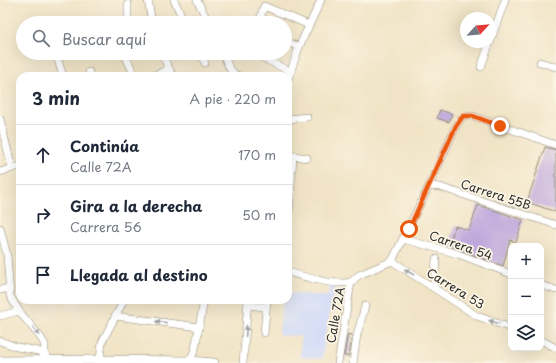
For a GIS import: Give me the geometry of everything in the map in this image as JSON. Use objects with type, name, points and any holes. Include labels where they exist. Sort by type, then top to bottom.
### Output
[{"type":"main road","points":[[0,361],[56,362],[100,360],[165,362],[190,361],[214,363]]},
{"type":"street","points":[[148,0],[151,16]]},
{"type":"street","points":[[174,0],[182,16]]},
{"type":"street","points":[[197,0],[206,16]]},
{"type":"street","points":[[267,60],[291,72],[299,47],[320,0]]},
{"type":"street","points":[[496,25],[505,0]]},
{"type":"street","points":[[128,4],[128,16]]},
{"type":"street","points":[[261,16],[264,6],[288,16]]},
{"type":"street","points":[[292,18],[309,25]]},
{"type":"street","points":[[292,44],[299,47]]},
{"type":"street","points":[[481,67],[488,48]]},
{"type":"street","points":[[57,60],[62,72]]},
{"type":"street","points":[[127,60],[133,72]]},
{"type":"street","points":[[164,60],[170,72]]},
{"type":"street","points":[[226,60],[233,72]]},
{"type":"street","points":[[540,62],[556,67]]},
{"type":"street","points":[[162,72],[168,69]]},
{"type":"street","points":[[392,262],[463,116],[473,116],[556,145]]},
{"type":"street","points":[[292,119],[307,117]]},
{"type":"street","points":[[0,120],[12,168]]},
{"type":"street","points":[[292,156],[308,158]]},
{"type":"street","points":[[0,172],[16,167]]},
{"type":"street","name":"Carrera 55B","points":[[429,186],[440,187],[556,225]]},
{"type":"street","points":[[0,228],[10,296],[13,303],[41,338],[45,345],[44,354]]},
{"type":"street","name":"Carrera 54","points":[[403,239],[458,254],[508,273]]},
{"type":"street","points":[[434,288],[436,259]]},
{"type":"street","name":"Calle 72A","points":[[338,363],[351,282],[359,275],[369,270],[392,262]]},
{"type":"street","name":"Carrera 53","points":[[392,262],[477,316],[508,327]]},
{"type":"street","points":[[292,273],[314,279],[346,284],[351,282]]},
{"type":"street","points":[[544,286],[556,290]]},
{"type":"street","points":[[0,290],[9,288]]},
{"type":"street","points":[[100,360],[102,342],[122,304]]},
{"type":"street","points":[[190,361],[195,349],[203,304]]},
{"type":"street","points":[[243,363],[248,304]]},
{"type":"street","points":[[264,333],[266,304]]},
{"type":"street","points":[[353,363],[357,335],[365,306]]},
{"type":"street","points":[[0,316],[19,311]]},
{"type":"street","points":[[115,316],[199,327]]},
{"type":"street","points":[[0,341],[17,347],[38,351],[56,362]]},
{"type":"street","points":[[544,342],[556,348]]},
{"type":"shaded area","points":[[330,283],[338,284],[332,300],[322,359],[300,357],[301,336],[279,335],[282,304],[292,304],[292,293],[328,296]]},
{"type":"building","points":[[440,110],[452,114],[449,122],[437,118]]},
{"type":"building","points":[[545,147],[556,150],[556,212],[527,202]]},
{"type":"building","points":[[478,205],[523,220],[516,242],[510,240],[508,243],[503,266],[449,246],[455,226],[469,230]]},
{"type":"building","points":[[348,334],[352,335],[349,356],[344,356]]},
{"type":"route","points":[[409,229],[456,126],[463,116],[473,116],[500,126]]}]
